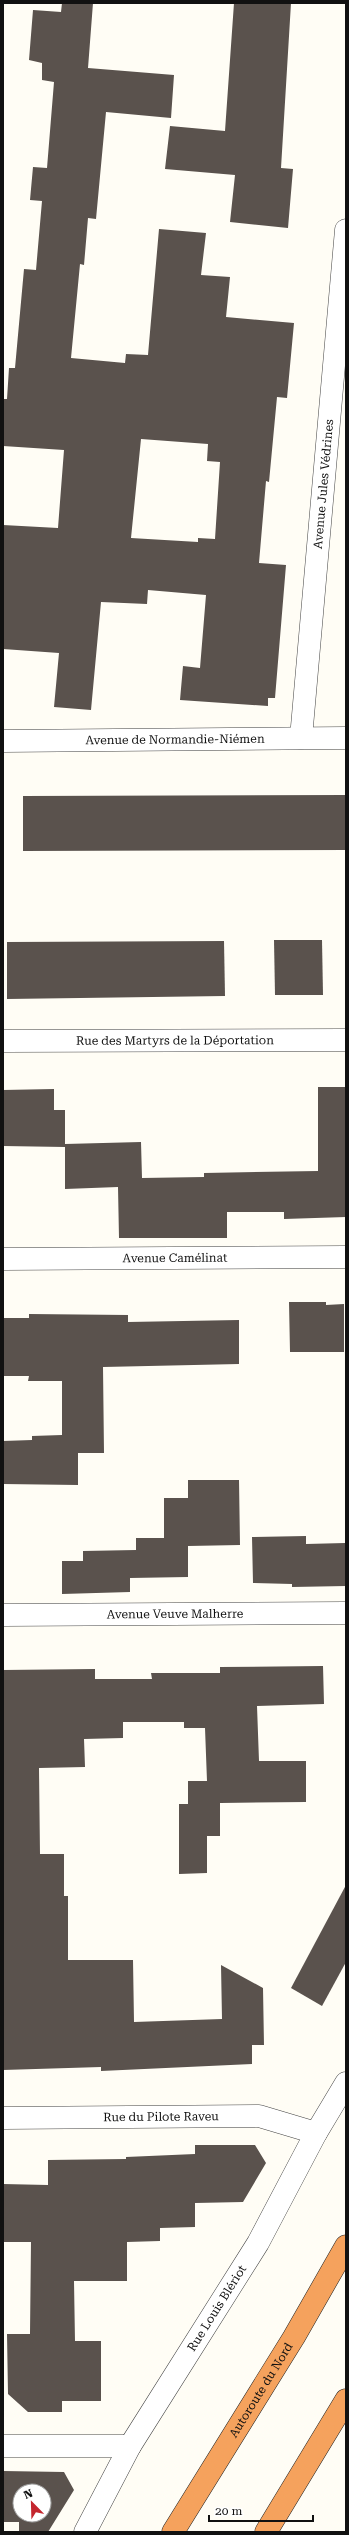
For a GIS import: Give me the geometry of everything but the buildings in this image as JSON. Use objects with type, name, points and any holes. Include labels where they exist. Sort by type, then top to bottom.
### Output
[{"type":"highway","name":"Autoroute du Nord","points":[[173,2532],[294,2337],[346,2246]]},
{"type":"highway","points":[[266,2532],[346,2400]]},
{"type":"street","name":"Avenue Jules Védrines","points":[[302,738],[346,230]]},
{"type":"street","name":"Avenue de Normandie-Niémen","points":[[3,741],[346,738]]},
{"type":"street","name":"Rue des Martyrs de la Déportation","points":[[3,1041],[346,1040]]},
{"type":"street","name":"Avenue Camélinat","points":[[3,1259],[346,1257]]},
{"type":"street","name":"Avenue Veuve Malherre","points":[[3,1615],[346,1613]]},
{"type":"street","name":"Rue Louis Blériot","points":[[85,2532],[130,2446],[258,2243],[316,2133],[346,2083]]},
{"type":"street","name":"Rue du Pilote Raveu","points":[[3,2118],[259,2116],[316,2133]]},
{"type":"street","points":[[3,2446],[130,2446]]}]
